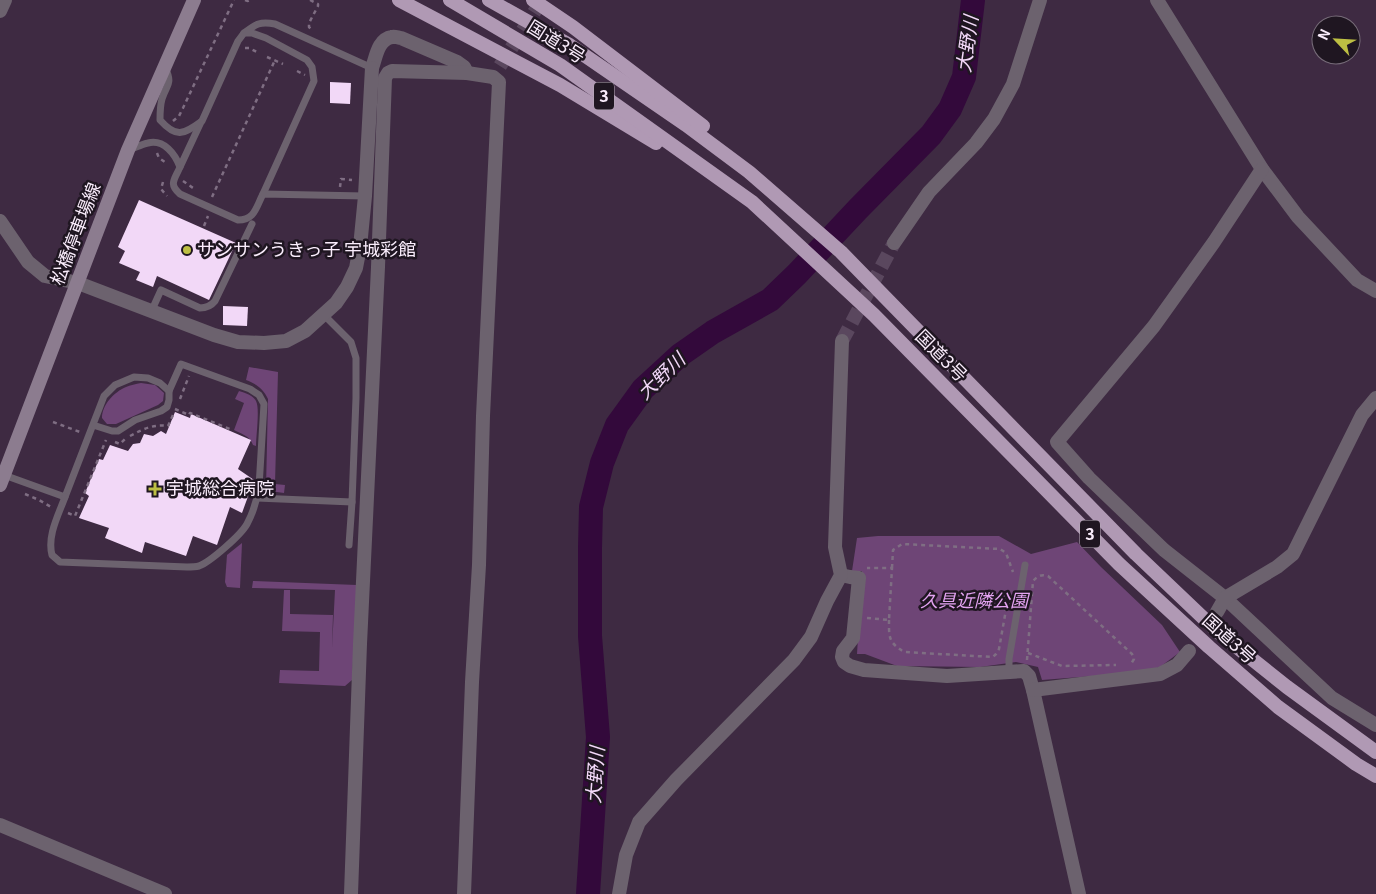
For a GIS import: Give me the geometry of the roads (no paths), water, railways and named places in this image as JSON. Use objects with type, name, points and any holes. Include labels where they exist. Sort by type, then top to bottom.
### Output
[{"type":"highway","points":[[399,0],[597,106],[749,205]]},
{"type":"highway","name":"国道3号","points":[[450,0],[560,65],[749,205],[874,315],[1119,564],[1209,647],[1278,707],[1356,764],[1376,776]]},
{"type":"highway","name":"国道3号","points":[[489,0],[568,44],[686,125],[749,172],[841,252],[1136,554],[1212,625],[1287,687],[1376,752]]},
{"type":"highway","points":[[533,0],[573,27],[720,140],[749,172]]},
{"type":"main road","name":"松橋停車場線","points":[[2,480],[128,150],[194,0]]},
{"type":"street","points":[[0,11],[5,0]]},
{"type":"street","points":[[894,244],[929,192],[976,143],[994,119],[1013,84],[1040,0]]},
{"type":"street","points":[[1157,0],[1262,169],[1298,217],[1357,280],[1376,291]]},
{"type":"street","points":[[0,221],[28,262],[45,276],[78,284],[214,335],[238,342],[264,343],[286,341],[305,331],[336,303],[347,287],[356,268],[365,196],[372,68],[378,49],[383,41],[392,37],[401,38],[457,62],[464,67],[467,73]]},
{"type":"street","points":[[351,894],[361,624],[378,277],[384,78],[388,73],[392,72],[496,72],[498,82],[464,894]]},
{"type":"street","points":[[1262,169],[1214,242],[1154,326],[1057,442],[1089,478],[1164,550],[1226,598],[1332,698],[1376,725]]},
{"type":"street","points":[[619,894],[626,855],[639,822],[676,780],[794,660],[811,637],[827,600],[841,575],[835,547],[842,341]]},
{"type":"street","points":[[1217,612],[1226,598],[1277,567],[1293,554],[1362,415],[1376,398]]},
{"type":"street","points":[[841,575],[859,578],[853,638],[843,651],[842,657],[844,662],[850,666],[864,670],[947,676],[1024,671],[1029,676],[1079,894]]},
{"type":"street","points":[[1033,690],[1160,674],[1177,665],[1189,651]]},
{"type":"street","points":[[0,825],[165,894]]},
{"type":"lane","points":[[244,33],[252,33],[266,38],[307,60],[312,67],[314,81],[252,216],[246,220],[238,220],[180,194],[174,189],[173,183],[238,41],[244,33],[260,22],[275,24],[372,68]]},
{"type":"lane","points":[[164,67],[170,83],[162,100],[160,120],[170,131],[182,133],[202,122]]},
{"type":"lane","points":[[128,150],[147,143],[156,142],[172,151],[180,167]]},
{"type":"lane","points":[[263,194],[365,196]]},
{"type":"lane","points":[[151,312],[161,290],[200,308],[211,306],[252,224]]},
{"type":"lane","points":[[324,315],[351,342],[356,358],[349,545]]},
{"type":"lane","points":[[93,425],[112,431],[118,430],[135,420],[167,407],[169,391],[181,364],[250,389],[259,395],[264,404],[258,498],[242,531],[210,560],[199,566],[187,568],[60,562],[52,555],[50,546],[53,530],[104,396],[115,385],[134,377],[148,378],[160,383],[169,391]]},
{"type":"lane","points":[[2,480],[65,497]]},
{"type":"lane","points":[[258,498],[352,502]]},
{"type":"lane","points":[[1009,672],[1009,659],[1025,565]]},
{"type":"waterway","name":"大野川","points":[[588,894],[598,737],[590,636],[591,507],[602,463],[617,425],[643,389],[680,355],[713,332],[770,300],[931,135],[950,109],[964,77],[973,0]]},
{"type":"tunnel","points":[[500,66],[542,0]]},
{"type":"tunnel","points":[[842,341],[894,243]]},
{"type":"place","name":"サンサンうきっ子 宇城彩館","points":[[187,250]]},
{"type":"place","name":"宇城総合病院","points":[[155,489]]},
{"type":"park label","name":"久具近隣公園","points":[[974,601]]}]
